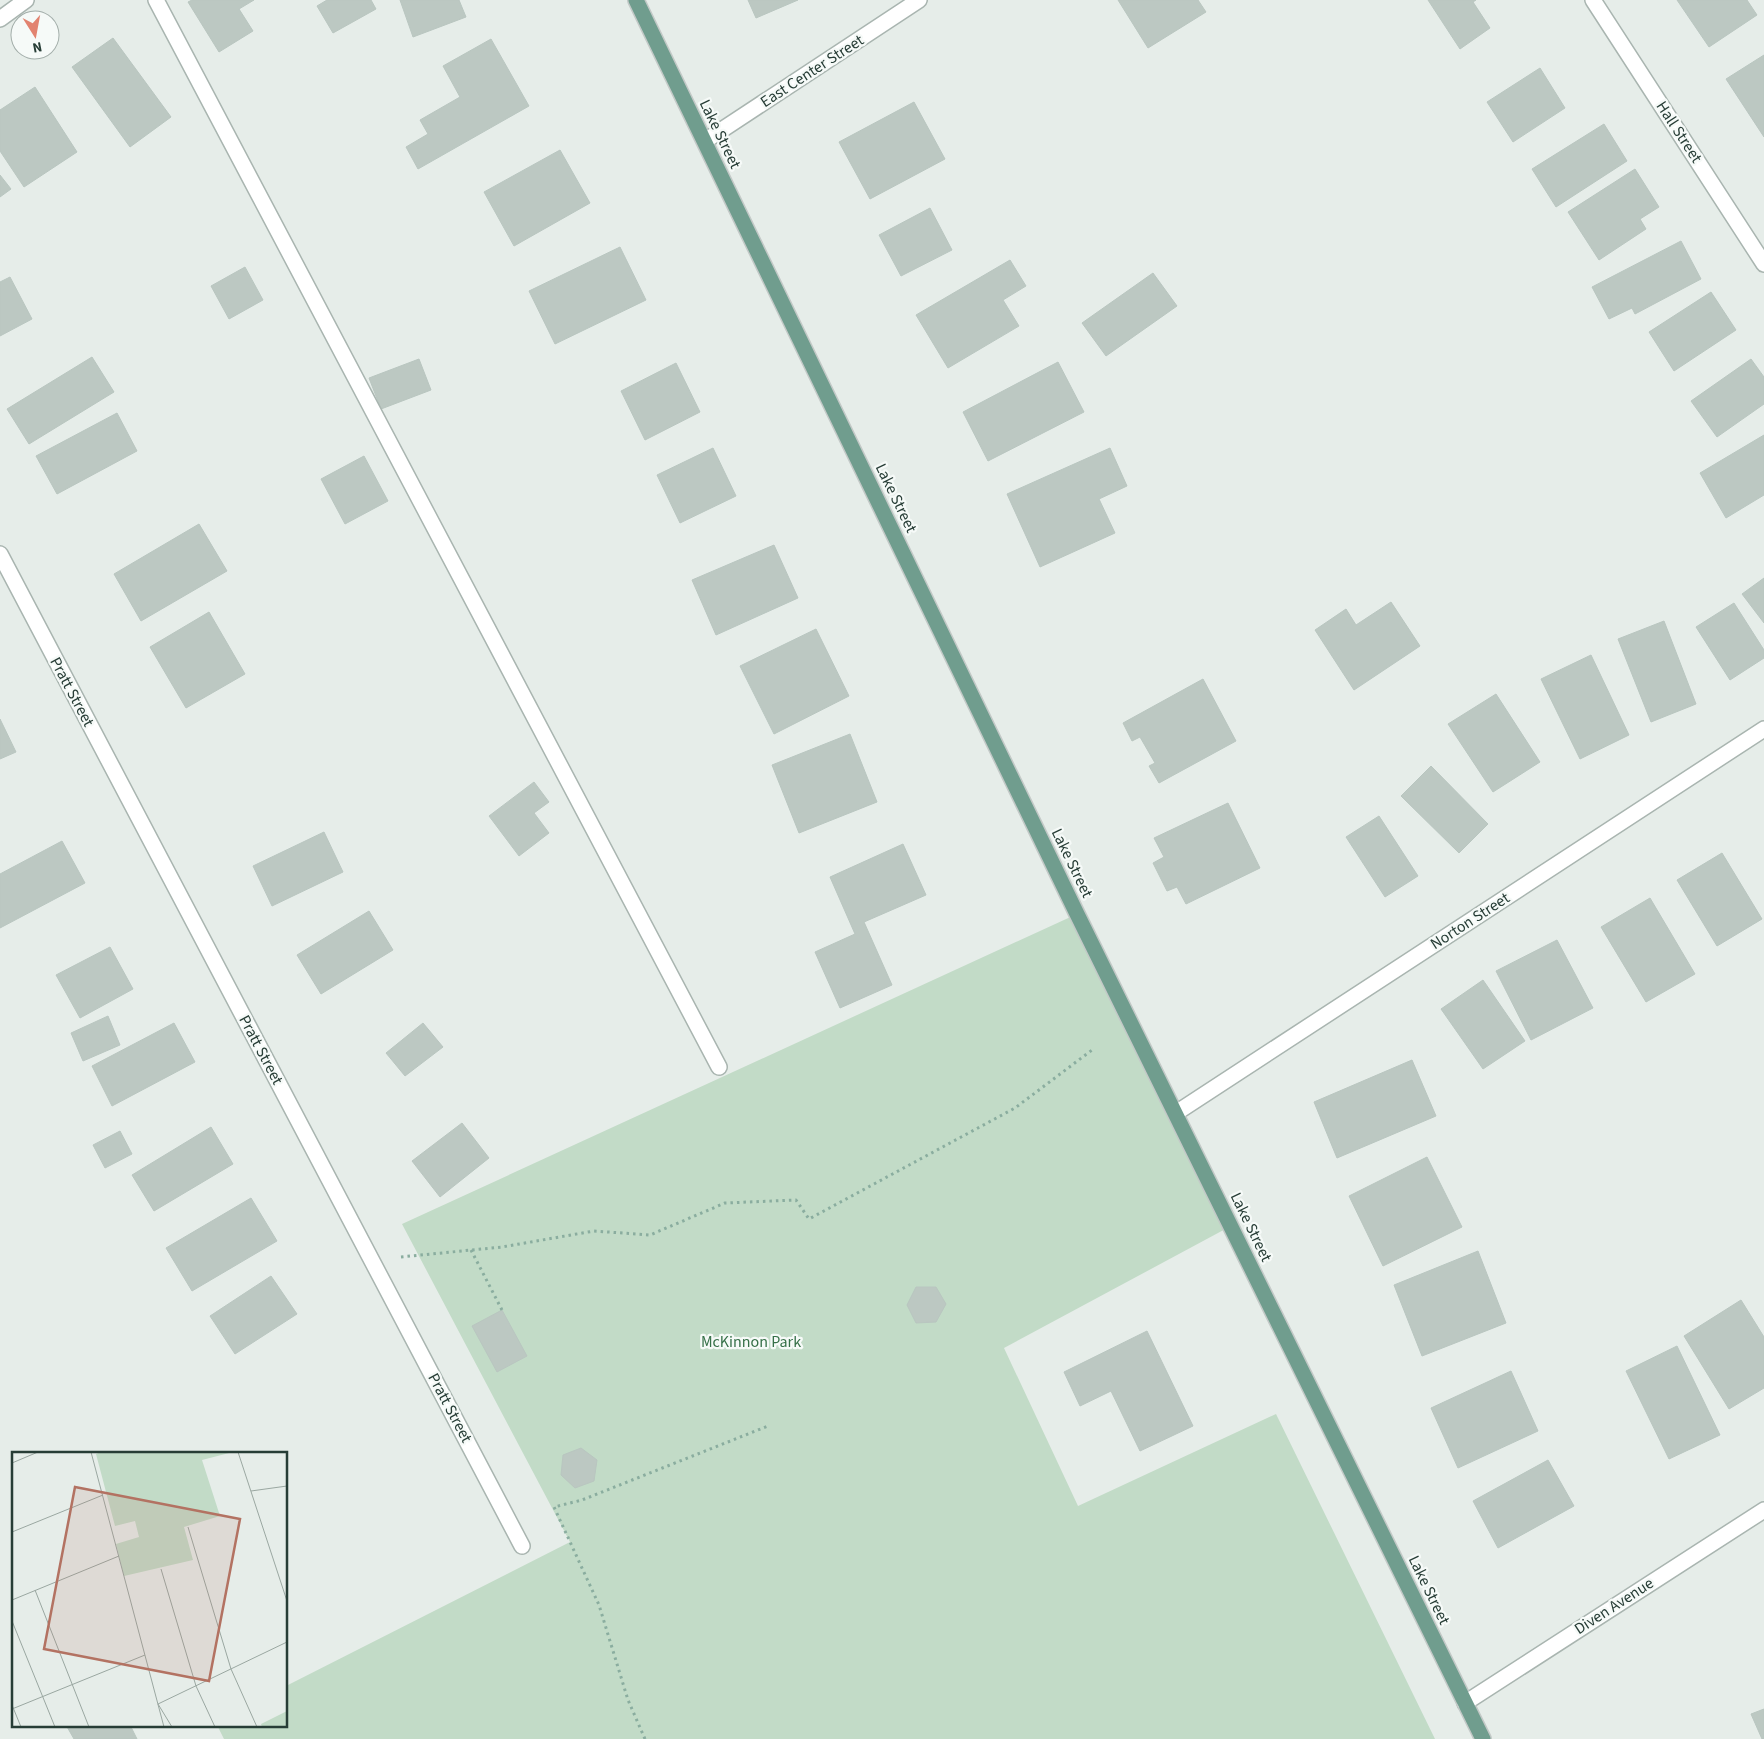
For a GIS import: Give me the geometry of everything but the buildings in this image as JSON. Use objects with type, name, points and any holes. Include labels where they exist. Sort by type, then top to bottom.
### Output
[{"type":"main road","name":"Lake Street","points":[[636,0],[1077,914],[1483,1739]]},
{"type":"street","points":[[0,19],[26,0]]},
{"type":"street","points":[[156,0],[719,1067]]},
{"type":"street","name":"East Center Street","points":[[705,141],[919,0]]},
{"type":"street","name":"Hall Street","points":[[1593,0],[1764,264]]},
{"type":"street","name":"Pratt Street","points":[[0,554],[522,1546]]},
{"type":"street","name":"Norton Street","points":[[1176,1113],[1764,729]]},
{"type":"street","name":"Diven Avenue","points":[[1465,1704],[1764,1510]]},
{"type":"path","points":[[424,1254],[502,1247],[594,1231],[650,1235],[725,1203],[796,1200],[809,1219],[1015,1108],[1092,1050]]},
{"type":"path","points":[[471,1250],[502,1310]]},
{"type":"path","points":[[645,1739],[628,1700],[599,1606],[554,1506],[582,1500],[768,1426]]},
{"type":"green space","name":"McKinnon Park","points":[[1077,914],[1231,1226],[1004,1348],[1078,1506],[1276,1414],[1435,1739],[224,1739],[218,1726],[288,1726],[288,1685],[570,1542],[402,1224]]}]
